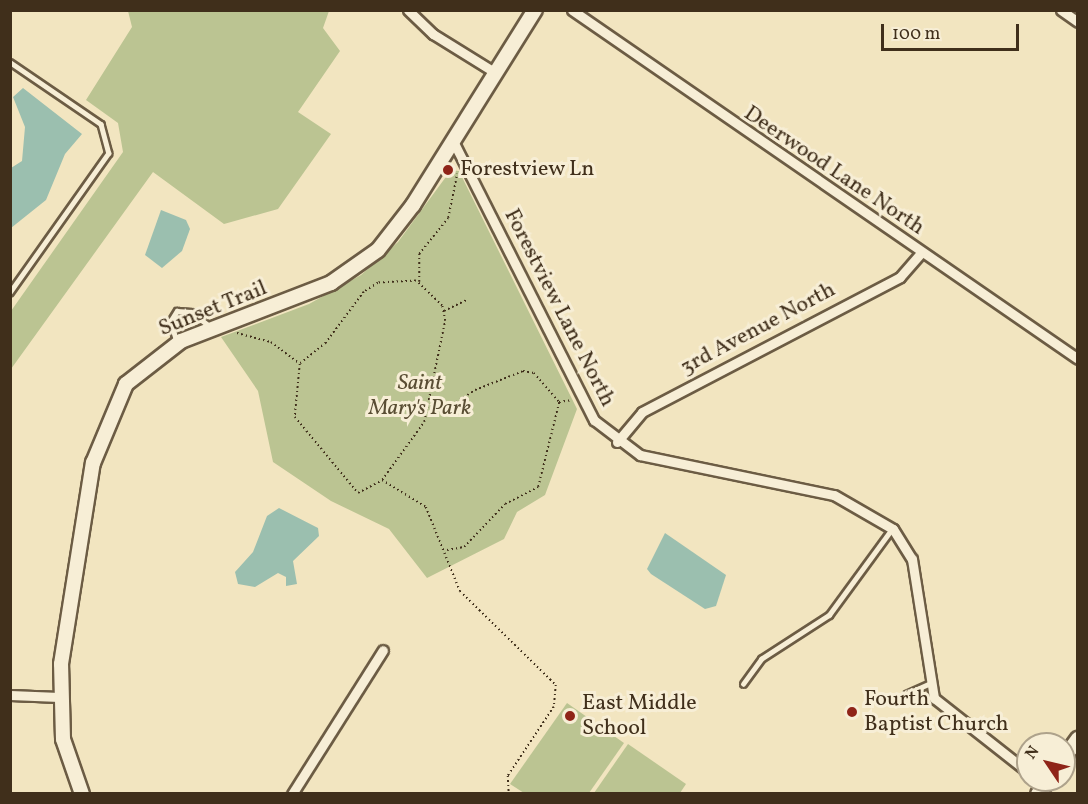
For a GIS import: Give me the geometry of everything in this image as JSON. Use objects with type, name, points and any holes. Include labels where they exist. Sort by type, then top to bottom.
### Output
[{"type":"street","points":[[408,10],[433,34],[496,73]]},
{"type":"street","name":"Sunset Trail","points":[[82,794],[63,739],[59,697],[84,504],[101,436],[126,384],[177,343],[356,269],[397,228],[535,10]]},
{"type":"street","name":"Deerwood Lane North","points":[[572,10],[921,254],[1077,359]]},
{"type":"street","points":[[1061,10],[1077,22]]},
{"type":"street","name":"Forestview Lane North","points":[[453,141],[579,399],[617,442],[658,461],[834,495],[893,529],[912,558],[928,684],[951,715],[1016,763]]},
{"type":"street","name":"3rd Avenue North","points":[[617,442],[642,412],[900,277],[921,254]]},
{"type":"street","points":[[292,794],[383,650]]},
{"type":"street","points":[[10,695],[59,697]]},
{"type":"lane","points":[[10,62],[101,124],[109,153],[10,293]]},
{"type":"lane","points":[[177,343],[171,322],[177,310],[191,312],[212,329]]},
{"type":"lane","points":[[743,684],[761,659],[829,615],[893,529]]},
{"type":"lane","points":[[906,694],[928,684]]},
{"type":"path","points":[[418,283],[419,254],[448,218],[457,174]]},
{"type":"path","points":[[398,279],[418,283],[443,312],[427,414],[382,480],[358,493],[303,431],[295,417],[300,364],[326,343],[364,292],[398,279]]},
{"type":"path","points":[[443,312],[467,300]]},
{"type":"path","points":[[231,331],[271,342],[300,364]]},
{"type":"path","points":[[427,414],[441,412],[475,390],[523,371],[534,373],[559,402]]},
{"type":"path","points":[[559,402],[579,399]]},
{"type":"path","points":[[446,550],[464,547],[505,504],[538,487],[559,402]]},
{"type":"path","points":[[382,480],[426,507],[446,550],[460,591],[556,685],[554,707],[508,776],[509,794]]},
{"type":"green space","points":[[128,11],[329,11],[323,28],[340,51],[298,112],[331,134],[278,209],[224,224],[153,172],[11,369],[11,311],[123,152],[118,123],[86,100],[132,27]]},
{"type":"green space","name":"Saint Mary's Park","points":[[451,170],[459,171],[577,409],[545,495],[517,512],[504,539],[427,578],[389,529],[331,501],[273,462],[258,391],[221,337],[309,304],[361,275],[398,242]]},
{"type":"green space","points":[[567,703],[624,743],[589,793],[524,793],[510,784]]},
{"type":"green space","points":[[628,744],[686,784],[680,793],[594,793]]},
{"type":"shaded area","points":[[23,88],[82,134],[65,154],[46,200],[11,228],[11,168],[22,161],[25,127],[13,97]]},
{"type":"shaded area","points":[[161,210],[186,220],[190,229],[182,251],[162,268],[145,255]]},
{"type":"shaded area","points":[[279,508],[318,528],[319,536],[293,561],[297,584],[286,586],[286,577],[278,573],[255,587],[238,584],[235,572],[253,552],[267,516]]},
{"type":"shaded area","points":[[665,533],[726,575],[716,606],[705,609],[651,574],[647,569]]},
{"type":"place","name":"Forestview Ln","points":[[448,170]]},
{"type":"place","name":"Fourth Baptist Church","points":[[852,712]]},
{"type":"place","name":"East Middle School","points":[[570,716]]}]
